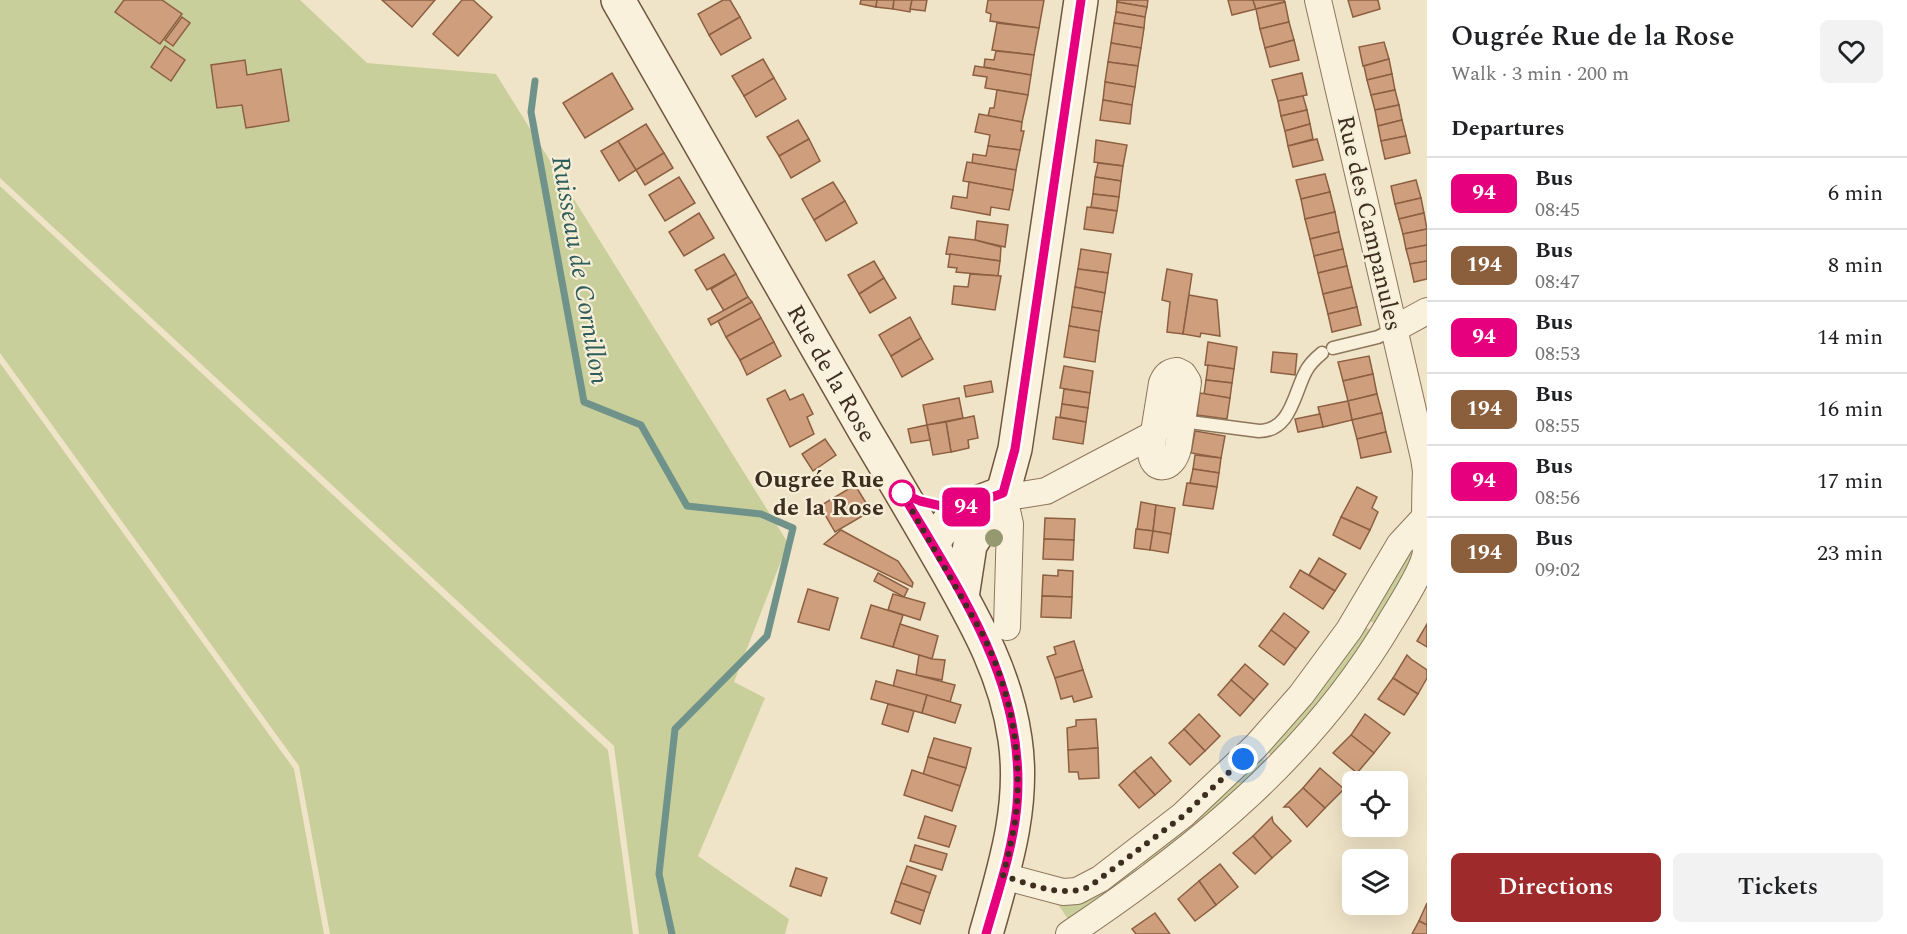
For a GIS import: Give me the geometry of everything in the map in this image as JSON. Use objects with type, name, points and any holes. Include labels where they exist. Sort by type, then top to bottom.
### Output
[{"type":"main road","name":"Rue de la Rose","points":[[618,0],[933,545],[993,656],[1006,695],[1015,738],[1018,768],[1017,805],[1003,876],[986,934]]},
{"type":"main road","points":[[962,597],[970,545],[1003,493],[1015,449],[1081,0]]},
{"type":"main road","points":[[902,493],[920,501],[958,510]]},
{"type":"main road","points":[[970,545],[951,548],[933,545],[958,510],[1003,493]]},
{"type":"street","name":"Rue des Campanules","points":[[1069,934],[1131,892],[1201,838],[1265,781],[1352,681],[1383,635],[1425,556],[1426,471],[1318,0]]},
{"type":"street","points":[[1395,329],[1427,311]]},
{"type":"street","points":[[1177,371],[1184,375],[1188,382],[1176,457],[1167,466],[1160,466],[1151,458],[1154,434],[1162,383],[1165,376],[1177,371]]},
{"type":"street","points":[[1007,627],[1010,524],[1009,511],[1003,493],[1021,495],[1046,491],[1154,434]]},
{"type":"street","points":[[1003,876],[1064,892],[1077,891],[1100,879],[1183,816],[1257,744],[1301,695],[1349,630],[1400,544],[1425,517]]},
{"type":"lane","points":[[1182,421],[1269,431],[1284,420],[1308,368],[1328,350],[1378,337],[1395,329]]},
{"type":"green space","points":[[0,0],[300,0],[367,63],[496,74],[788,543],[734,682],[765,698],[698,856],[789,919],[785,934],[639,934],[614,746],[0,178]]},
{"type":"green space","points":[[0,186],[608,750],[633,934],[330,934],[299,766],[0,353]]},
{"type":"green space","points":[[0,363],[294,769],[324,934],[0,934]]},
{"type":"green space","points":[[1414,548],[1416,552],[1377,625],[1365,618],[1400,559]]},
{"type":"green space","points":[[1361,624],[1373,632],[1336,685],[1273,757],[1264,749]]},
{"type":"green space","points":[[1258,754],[1267,763],[1146,868],[1140,858]]},
{"type":"green space","points":[[1134,863],[1140,873],[1070,922],[1055,900]]},
{"type":"building","points":[[124,0],[162,0],[182,14],[160,44],[115,12]]},
{"type":"building","points":[[382,0],[435,0],[412,27]]},
{"type":"building","points":[[462,0],[473,0],[492,17],[458,56],[433,34]]},
{"type":"building","points":[[723,0],[730,0],[740,17],[709,35],[698,14]]},
{"type":"building","points":[[861,0],[877,0],[876,7],[860,4]]},
{"type":"building","points":[[877,0],[894,0],[893,9],[876,7]]},
{"type":"building","points":[[894,0],[912,0],[910,12],[893,9]]},
{"type":"building","points":[[912,0],[927,0],[925,11],[910,9]]},
{"type":"building","points":[[988,0],[1044,0],[1039,28],[990,21],[991,14],[986,12]]},
{"type":"building","points":[[1117,0],[1148,0],[1147,7],[1117,2]]},
{"type":"building","points":[[1228,0],[1253,0],[1256,9],[1232,15]]},
{"type":"building","points":[[1253,0],[1284,0],[1285,2],[1256,9]]},
{"type":"building","points":[[1348,0],[1378,0],[1380,9],[1353,17]]},
{"type":"building","points":[[1117,2],[1147,7],[1145,17],[1116,12]]},
{"type":"building","points":[[1285,2],[1289,22],[1260,29],[1256,9]]},
{"type":"building","points":[[1116,12],[1145,17],[1144,28],[1114,23]]},
{"type":"building","points":[[182,17],[190,23],[173,46],[165,40]]},
{"type":"building","points":[[740,17],[751,38],[721,55],[709,35]]},
{"type":"building","points":[[1289,22],[1294,40],[1265,48],[1260,29]]},
{"type":"building","points":[[997,23],[1039,28],[1034,55],[992,50]]},
{"type":"building","points":[[1114,23],[1144,28],[1141,48],[1111,43]]},
{"type":"building","points":[[1294,40],[1299,60],[1270,67],[1265,48]]},
{"type":"building","points":[[1384,42],[1389,59],[1363,66],[1359,47]]},
{"type":"building","points":[[1111,43],[1141,48],[1138,66],[1108,62]]},
{"type":"building","points":[[165,46],[185,60],[171,81],[151,67]]},
{"type":"building","points":[[996,51],[1034,55],[1031,75],[984,67],[985,59],[994,60]]},
{"type":"building","points":[[763,59],[774,78],[744,96],[732,76]]},
{"type":"building","points":[[1389,59],[1392,74],[1367,80],[1364,66]]},
{"type":"building","points":[[245,60],[247,75],[281,69],[289,121],[246,128],[242,105],[217,108],[211,65]]},
{"type":"building","points":[[1108,62],[1138,66],[1135,87],[1105,82]]},
{"type":"building","points":[[975,66],[1031,75],[1028,95],[985,88],[987,77],[973,75]]},
{"type":"building","points":[[612,73],[633,109],[585,138],[563,103]]},
{"type":"building","points":[[1302,73],[1307,95],[1278,101],[1272,80]]},
{"type":"building","points":[[1392,74],[1395,90],[1371,95],[1367,80]]},
{"type":"building","points":[[774,78],[786,99],[756,117],[744,96]]},
{"type":"building","points":[[1105,82],[1135,87],[1132,105],[1103,100]]},
{"type":"building","points":[[997,90],[1028,95],[1022,122],[988,116],[990,108],[994,108]]},
{"type":"building","points":[[1395,90],[1399,105],[1375,110],[1371,95]]},
{"type":"building","points":[[1303,96],[1307,110],[1281,116],[1278,101]]},
{"type":"building","points":[[1103,100],[1132,105],[1130,124],[1100,120]]},
{"type":"building","points":[[1399,105],[1402,120],[1378,126],[1375,110]]},
{"type":"building","points":[[1307,110],[1310,124],[1285,131],[1281,116]]},
{"type":"building","points":[[979,114],[1022,122],[1021,131],[1024,131],[1020,150],[988,146],[990,135],[975,132]]},
{"type":"building","points":[[798,120],[809,139],[779,156],[767,137]]},
{"type":"building","points":[[1402,120],[1406,136],[1381,141],[1378,126]]},
{"type":"building","points":[[646,124],[664,153],[636,170],[618,141]]},
{"type":"building","points":[[1310,124],[1313,139],[1288,146],[1285,131]]},
{"type":"building","points":[[1406,136],[1410,153],[1385,159],[1381,141]]},
{"type":"building","points":[[809,139],[820,161],[791,178],[779,156]]},
{"type":"building","points":[[1317,139],[1323,160],[1293,167],[1288,146]]},
{"type":"building","points":[[1096,140],[1127,145],[1123,166],[1094,162]]},
{"type":"building","points":[[618,141],[636,170],[619,181],[601,151]]},
{"type":"building","points":[[988,146],[1020,150],[1016,170],[972,163],[973,154],[986,156]]},
{"type":"building","points":[[664,153],[673,168],[645,185],[636,170]]},
{"type":"building","points":[[967,162],[1016,170],[1013,190],[963,181]]},
{"type":"building","points":[[1098,163],[1123,166],[1121,181],[1095,177]]},
{"type":"building","points":[[1325,174],[1330,192],[1301,199],[1296,180]]},
{"type":"building","points":[[679,177],[695,203],[665,221],[649,195]]},
{"type":"building","points":[[1095,177],[1121,181],[1119,197],[1093,194]]},
{"type":"building","points":[[1416,180],[1421,198],[1395,204],[1391,186]]},
{"type":"building","points":[[833,182],[845,201],[814,220],[802,199]]},
{"type":"building","points":[[969,182],[1013,190],[1009,210],[991,207],[990,215],[951,208],[953,196],[967,198]]},
{"type":"building","points":[[1330,192],[1335,212],[1305,219],[1301,199]]},
{"type":"building","points":[[1093,194],[1119,197],[1117,211],[1091,207]]},
{"type":"building","points":[[1421,198],[1424,213],[1399,219],[1395,204]]},
{"type":"building","points":[[845,201],[857,223],[826,241],[814,220]]},
{"type":"building","points":[[1087,207],[1117,211],[1113,233],[1084,229]]},
{"type":"building","points":[[1335,212],[1339,232],[1310,239],[1305,219]]},
{"type":"building","points":[[699,213],[714,238],[684,256],[669,232]]},
{"type":"building","points":[[1424,213],[1427,229],[1403,234],[1399,219]]},
{"type":"building","points":[[977,221],[1008,225],[1005,247],[975,240]]},
{"type":"building","points":[[1427,229],[1427,245],[1406,249],[1403,234]]},
{"type":"building","points":[[1339,232],[1343,249],[1314,256],[1310,239]]},
{"type":"building","points":[[949,237],[975,240],[1001,247],[1000,261],[946,254]]},
{"type":"building","points":[[1427,245],[1427,261],[1410,264],[1406,249]]},
{"type":"building","points":[[1081,249],[1111,254],[1108,273],[1078,269]]},
{"type":"building","points":[[1343,249],[1347,266],[1318,273],[1314,256]]},
{"type":"building","points":[[724,254],[736,274],[707,290],[695,270]]},
{"type":"building","points":[[950,254],[1000,261],[998,276],[956,272],[957,268],[948,267]]},
{"type":"building","points":[[874,261],[884,278],[859,294],[848,275]]},
{"type":"building","points":[[1427,261],[1427,279],[1414,282],[1410,264]]},
{"type":"building","points":[[1347,266],[1352,287],[1323,294],[1318,273]]},
{"type":"building","points":[[1078,269],[1108,273],[1105,293],[1075,287]]},
{"type":"building","points":[[1167,269],[1192,274],[1183,334],[1167,332],[1170,302],[1162,300]]},
{"type":"building","points":[[736,274],[748,297],[724,311],[711,289]]},
{"type":"building","points":[[970,274],[1001,276],[995,310],[952,304],[954,286],[968,287]]},
{"type":"building","points":[[884,278],[896,298],[870,313],[859,294]]},
{"type":"building","points":[[1075,287],[1105,293],[1102,312],[1072,307]]},
{"type":"building","points":[[1352,287],[1357,307],[1328,314],[1323,294]]},
{"type":"building","points":[[1189,295],[1217,300],[1220,336],[1201,333],[1200,337],[1183,334]]},
{"type":"building","points":[[748,297],[752,302],[711,325],[708,319]]},
{"type":"building","points":[[752,302],[761,318],[726,337],[718,321]]},
{"type":"building","points":[[1072,307],[1102,312],[1099,331],[1069,326]]},
{"type":"building","points":[[1357,307],[1361,325],[1332,332],[1328,314]]},
{"type":"building","points":[[910,317],[921,338],[891,356],[879,335]]},
{"type":"building","points":[[761,318],[774,342],[740,360],[726,337]]},
{"type":"building","points":[[1069,326],[1099,331],[1095,362],[1064,357]]},
{"type":"building","points":[[921,338],[933,359],[902,377],[891,356]]},
{"type":"building","points":[[774,342],[781,356],[747,375],[740,360]]},
{"type":"building","points":[[1208,342],[1237,347],[1234,369],[1205,365]]},
{"type":"building","points":[[1273,352],[1297,354],[1295,375],[1271,372]]},
{"type":"building","points":[[1369,356],[1373,374],[1343,381],[1338,362]]},
{"type":"building","points":[[1208,365],[1234,369],[1232,383],[1206,380]]},
{"type":"building","points":[[1064,366],[1093,371],[1090,393],[1060,388]]},
{"type":"building","points":[[1373,374],[1377,394],[1348,401],[1343,381]]},
{"type":"building","points":[[1206,380],[1232,383],[1230,398],[1204,394]]},
{"type":"building","points":[[991,381],[993,392],[966,397],[964,386]]},
{"type":"building","points":[[1064,389],[1090,393],[1088,408],[1062,404]]},
{"type":"building","points":[[785,390],[790,400],[803,394],[813,414],[807,417],[814,434],[790,447],[767,399]]},
{"type":"building","points":[[1200,393],[1230,398],[1227,419],[1197,415]]},
{"type":"building","points":[[1377,394],[1382,413],[1352,420],[1348,401]]},
{"type":"building","points":[[959,398],[963,418],[927,425],[923,405]]},
{"type":"building","points":[[1348,401],[1352,420],[1323,427],[1318,407]]},
{"type":"building","points":[[1062,404],[1088,408],[1086,422],[1060,417]]},
{"type":"building","points":[[1382,413],[1386,432],[1357,439],[1352,420]]},
{"type":"building","points":[[1320,414],[1323,427],[1298,432],[1295,419]]},
{"type":"building","points":[[974,416],[978,438],[968,440],[969,448],[951,452],[946,422]]},
{"type":"building","points":[[1056,417],[1086,422],[1083,444],[1053,439]]},
{"type":"building","points":[[946,422],[951,452],[933,455],[927,425]]},
{"type":"building","points":[[927,425],[930,440],[911,443],[908,429]]},
{"type":"building","points":[[1195,431],[1225,436],[1221,458],[1191,453]]},
{"type":"building","points":[[1386,432],[1391,452],[1361,458],[1357,439]]},
{"type":"building","points":[[825,439],[836,455],[813,471],[802,454]]},
{"type":"building","points":[[1195,455],[1221,458],[1219,473],[1193,469]]},
{"type":"building","points":[[1193,469],[1219,473],[1217,487],[1190,483]]},
{"type":"building","points":[[1187,483],[1217,487],[1213,509],[1183,505]]},
{"type":"building","points":[[855,485],[871,511],[835,532],[820,506]]},
{"type":"building","points":[[1357,487],[1377,497],[1372,508],[1378,512],[1370,530],[1341,517]]},
{"type":"building","points":[[1141,502],[1156,505],[1153,531],[1137,529]]},
{"type":"building","points":[[1156,505],[1175,508],[1171,534],[1153,531]]},
{"type":"building","points":[[1341,517],[1370,530],[1360,549],[1333,535]]},
{"type":"building","points":[[1045,518],[1075,519],[1074,540],[1044,539]]},
{"type":"building","points":[[1136,529],[1153,531],[1150,550],[1134,548]]},
{"type":"building","points":[[841,530],[898,561],[913,583],[912,587],[824,544]]},
{"type":"building","points":[[1153,531],[1171,534],[1168,553],[1150,550]]},
{"type":"building","points":[[1044,539],[1074,540],[1073,560],[1043,559]]},
{"type":"building","points":[[1319,558],[1346,574],[1335,591],[1309,575]]},
{"type":"building","points":[[1058,570],[1073,571],[1072,597],[1042,596],[1043,575],[1058,576]]},
{"type":"building","points":[[1300,570],[1335,591],[1323,609],[1290,587]]},
{"type":"building","points":[[878,573],[908,589],[904,597],[874,581]]},
{"type":"building","points":[[808,589],[838,598],[829,630],[798,622]]},
{"type":"building","points":[[893,594],[925,603],[920,620],[888,610]]},
{"type":"building","points":[[1042,596],[1072,597],[1071,618],[1041,617]]},
{"type":"building","points":[[871,605],[903,615],[893,647],[861,638]]},
{"type":"building","points":[[1284,613],[1309,632],[1296,649],[1271,630]]},
{"type":"building","points":[[900,624],[938,636],[932,659],[893,647]]},
{"type":"building","points":[[1427,624],[1427,647],[1417,641]]},
{"type":"building","points":[[1271,630],[1296,649],[1284,665],[1259,646]]},
{"type":"building","points":[[1074,641],[1083,670],[1055,678],[1047,657],[1056,654],[1054,647]]},
{"type":"building","points":[[919,655],[945,660],[942,680],[916,675]]},
{"type":"building","points":[[1407,655],[1427,670],[1427,678],[1418,694],[1393,678]]},
{"type":"building","points":[[1245,664],[1268,684],[1254,700],[1231,680]]},
{"type":"building","points":[[897,670],[955,685],[950,702],[893,687]]},
{"type":"building","points":[[1083,670],[1092,697],[1074,702],[1072,696],[1061,699],[1055,678]]},
{"type":"building","points":[[1393,678],[1418,694],[1404,715],[1378,699]]},
{"type":"building","points":[[1231,680],[1254,700],[1240,716],[1218,695]]},
{"type":"building","points":[[876,681],[927,695],[922,713],[871,699]]},
{"type":"building","points":[[927,695],[961,705],[955,723],[922,713]]},
{"type":"building","points":[[888,704],[914,711],[908,732],[882,724]]},
{"type":"building","points":[[1199,714],[1220,736],[1205,751],[1184,729]]},
{"type":"building","points":[[1365,714],[1390,733],[1374,753],[1351,735]]},
{"type":"building","points":[[1096,719],[1098,748],[1068,750],[1067,728],[1076,726],[1076,720]]},
{"type":"building","points":[[1184,729],[1205,751],[1190,765],[1169,743]]},
{"type":"building","points":[[1351,735],[1374,753],[1359,771],[1355,771],[1333,753]]},
{"type":"building","points":[[934,738],[971,748],[966,768],[928,757]]},
{"type":"building","points":[[1098,748],[1099,778],[1079,779],[1078,772],[1069,772],[1068,750]]},
{"type":"building","points":[[928,757],[966,768],[960,786],[923,775]]},
{"type":"building","points":[[1151,757],[1171,781],[1155,795],[1134,771]]},
{"type":"building","points":[[1320,768],[1342,787],[1342,791],[1325,808],[1303,788]]},
{"type":"building","points":[[912,770],[960,786],[952,811],[904,795]]},
{"type":"building","points":[[1134,771],[1155,795],[1139,808],[1119,785]]},
{"type":"building","points":[[1303,788],[1325,808],[1307,827],[1289,807],[1284,807]]},
{"type":"building","points":[[925,816],[956,826],[949,847],[918,838]]},
{"type":"building","points":[[1272,817],[1273,822],[1291,841],[1272,858],[1253,836]]},
{"type":"building","points":[[1253,836],[1272,858],[1255,874],[1233,853]]},
{"type":"building","points":[[915,845],[947,854],[942,870],[910,861]]},
{"type":"building","points":[[1220,864],[1238,887],[1216,905],[1199,881]]},
{"type":"building","points":[[907,866],[936,876],[930,893],[901,883]]},
{"type":"building","points":[[796,868],[827,878],[821,896],[790,886]]},
{"type":"building","points":[[1199,881],[1216,905],[1195,921],[1178,899]]},
{"type":"building","points":[[901,883],[930,893],[924,911],[895,901]]},
{"type":"building","points":[[895,901],[924,911],[920,924],[891,913]]},
{"type":"building","points":[[1427,903],[1427,925],[1419,921]]},
{"type":"building","points":[[1155,913],[1170,934],[1136,934],[1132,929]]},
{"type":"building","points":[[1419,921],[1427,925],[1427,934],[1412,934]]},
{"type":"waterway","name":"Ruisseau de Cornillon","points":[[535,81],[531,112],[584,402],[641,425],[687,506],[761,514],[793,528],[767,636],[675,729],[659,874],[672,934]]},
{"type":"bus line","name":"94","points":[[986,934],[1003,876],[1017,805],[1015,738],[1006,695],[993,656],[902,493],[920,501],[958,510],[1003,493],[1015,449],[1081,0]]},
{"type":"place","name":"Ougrée Rue de la Rose","points":[[902,493]]},
{"type":"route","points":[[902,493],[983,635],[993,656],[1006,695],[1015,738],[1018,780],[1014,825],[1003,876],[1064,892],[1089,887],[1183,816],[1243,759]]}]
